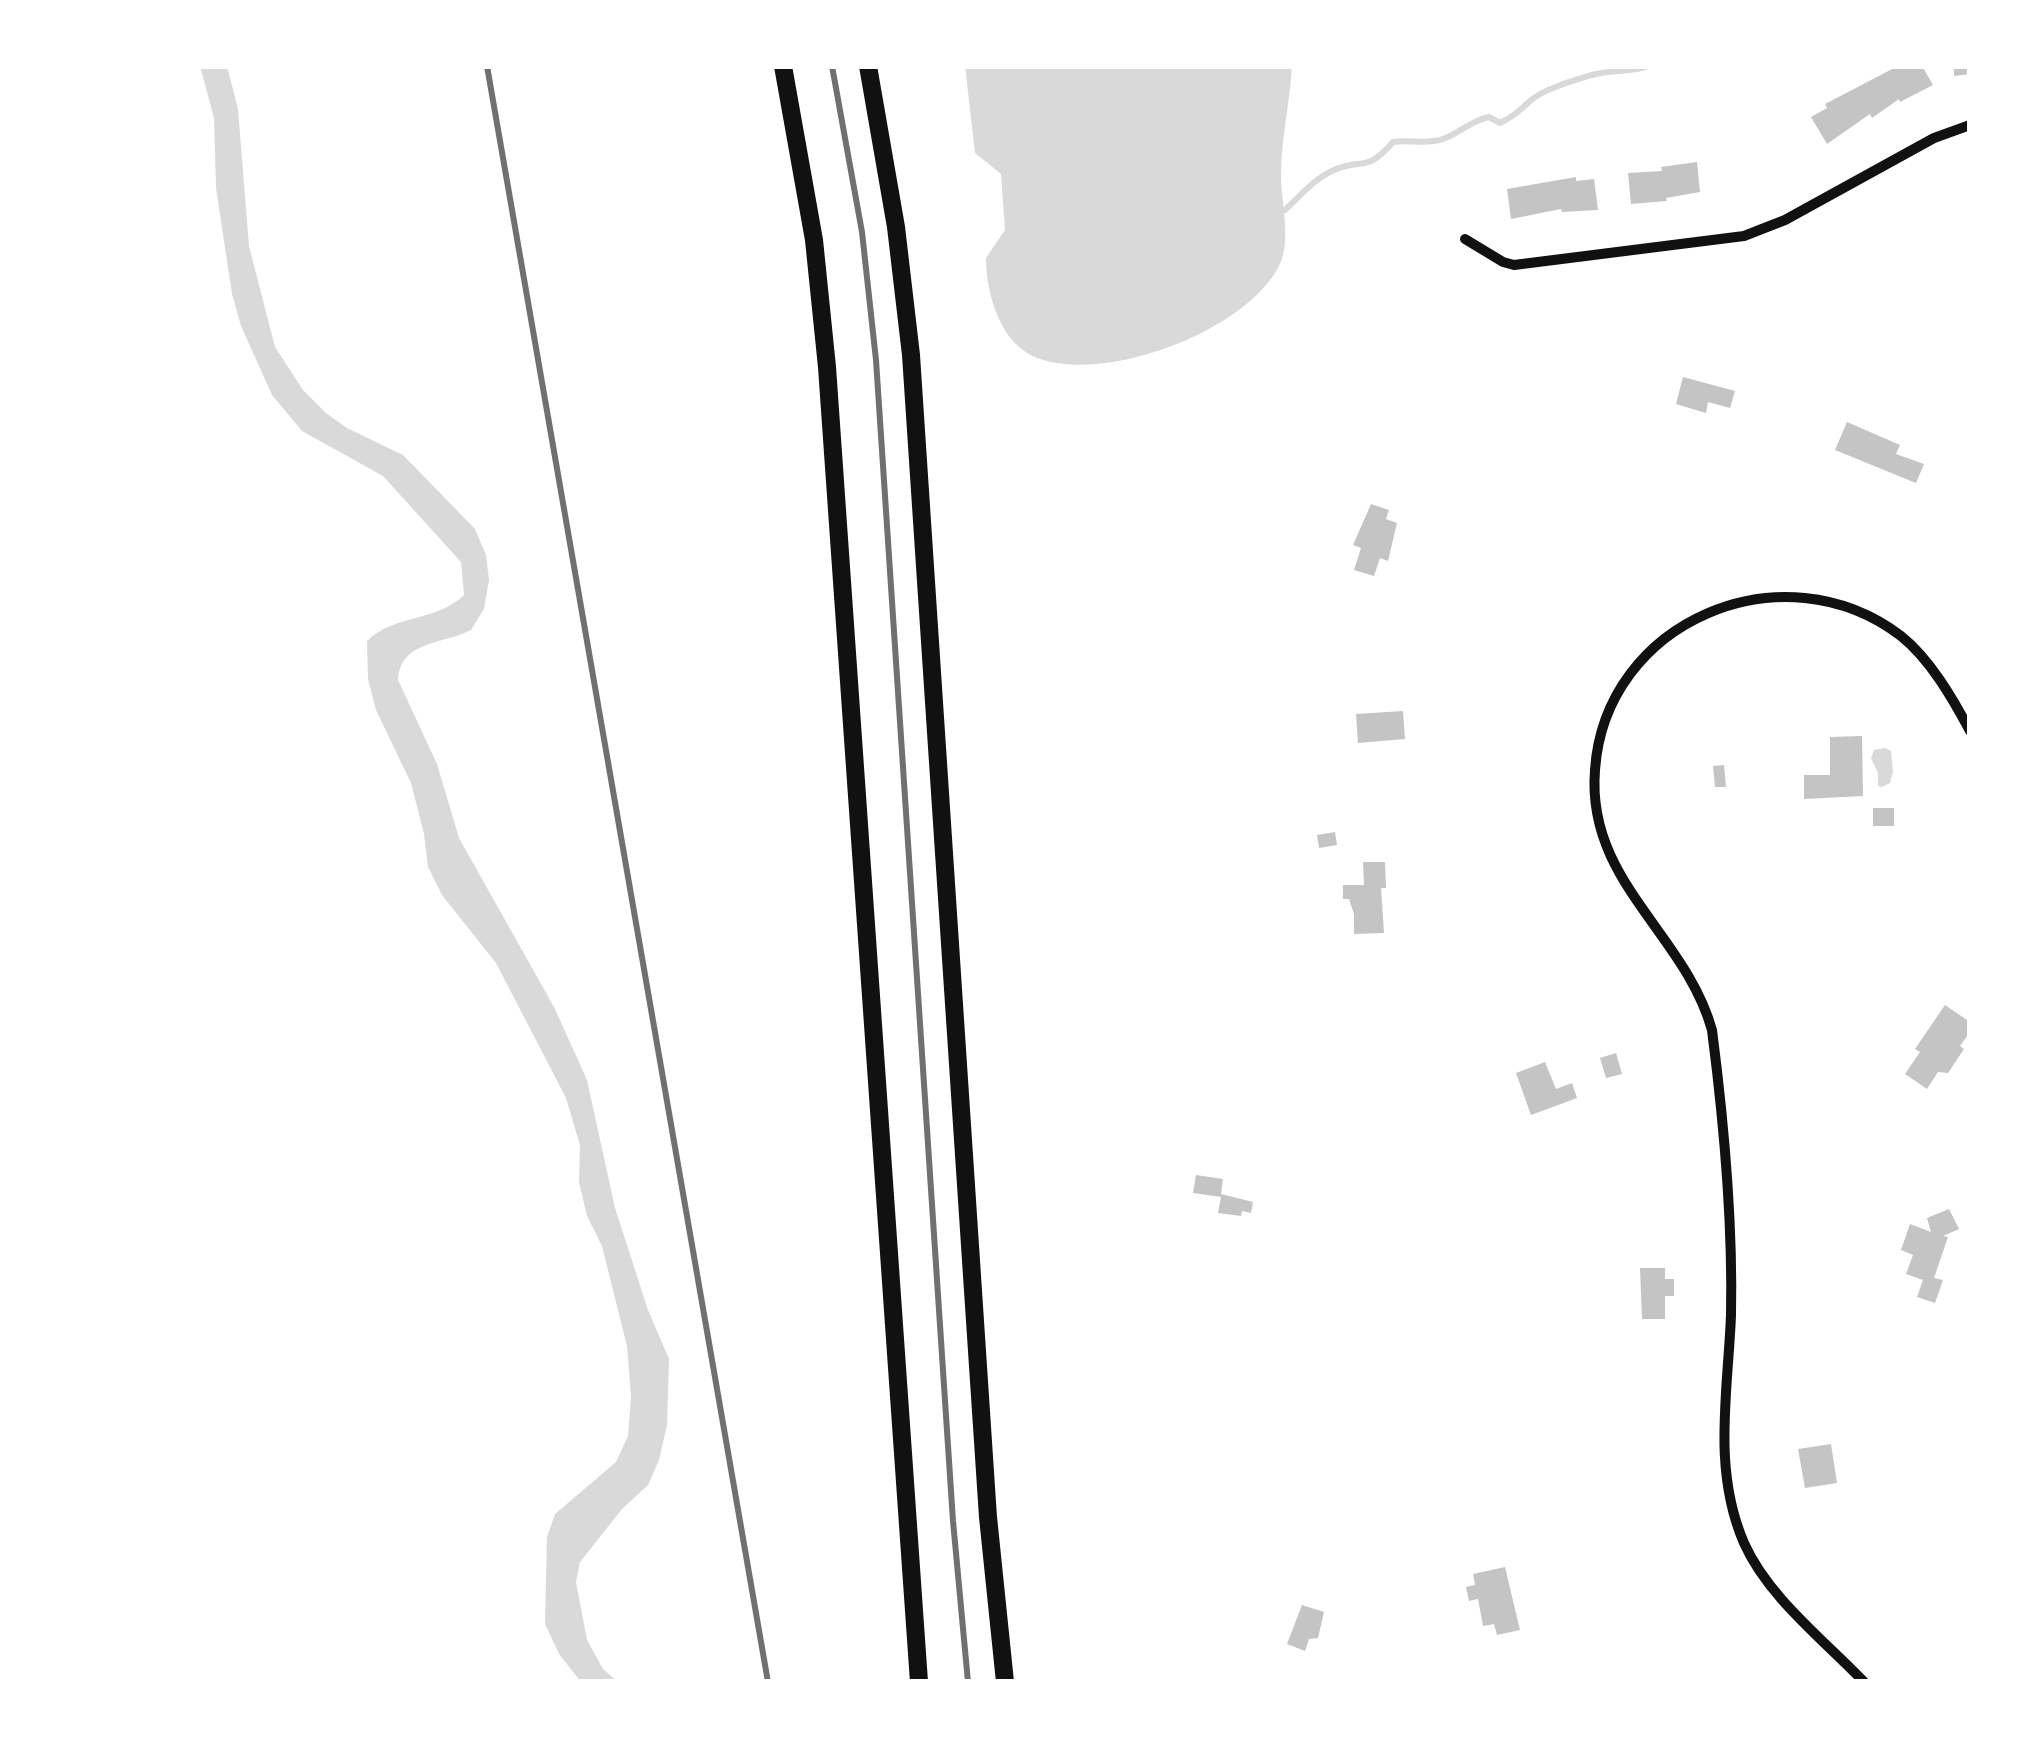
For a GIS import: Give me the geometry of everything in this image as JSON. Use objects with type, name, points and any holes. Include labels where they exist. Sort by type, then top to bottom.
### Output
[{"type":"highway","points":[[783,66],[814,240],[827,367],[919,1682]]},
{"type":"highway","points":[[868,66],[893,208],[910,355],[988,1517],[1005,1682]]},
{"type":"street","points":[[1465,239],[1514,265],[1744,236],[1785,220],[1934,138],[1970,125]]},
{"type":"street","points":[[1864,1682],[1757,1567],[1728,1496],[1723,1420],[1730,1259],[1712,1030],[1703,997],[1686,966],[1633,898],[1607,850],[1599,828],[1594,772],[1604,720],[1645,654],[1697,617],[1756,598],[1805,596],[1879,622],[1923,658],[1970,731]]},
{"type":"shaded area","points":[[200,66],[227,66],[238,109],[249,246],[275,347],[303,390],[326,413],[403,455],[475,529],[486,555],[489,580],[484,609],[471,630],[415,651],[401,667],[398,680],[437,764],[459,838],[554,1007],[587,1080],[615,1208],[669,1359],[667,1425],[659,1460],[648,1485],[622,1509],[580,1562],[576,1582],[587,1640],[603,1669],[618,1682],[581,1682],[559,1654],[545,1624],[547,1537],[555,1514],[616,1462],[628,1436],[631,1396],[627,1346],[602,1246],[587,1216],[579,1182],[580,1145],[566,1098],[496,963],[442,895],[428,867],[411,783],[376,710],[368,679],[367,641],[390,626],[441,610],[464,595],[461,562],[383,476],[302,431],[272,395],[232,294],[216,188],[214,118]]},
{"type":"shaded area","points":[[965,66],[1292,66],[1281,161],[1285,245],[1279,266],[1262,290],[1237,311],[1171,346],[1099,364],[1066,364],[1024,351],[998,316],[989,286],[986,258],[1005,230],[1001,174],[975,153]]},
{"type":"shaded area","points":[[1874,750],[1891,751],[1893,772],[1890,783],[1882,787],[1871,758]]},
{"type":"building","points":[[1898,66],[1922,66],[1933,85],[1899,99],[1872,118],[1870,114],[1827,144],[1811,117],[1827,108],[1825,104]]},
{"type":"building","points":[[1954,66],[1970,66],[1970,74],[1954,76]]},
{"type":"building","points":[[1697,162],[1700,192],[1631,204],[1628,173]]},
{"type":"building","points":[[1576,177],[1576,181],[1594,179],[1598,210],[1561,209],[1511,219],[1507,189]]},
{"type":"building","points":[[1683,377],[1735,391],[1730,408],[1708,402],[1706,413],[1676,404]]},
{"type":"building","points":[[1847,422],[1900,445],[1896,454],[1924,464],[1916,483],[1835,450]]},
{"type":"building","points":[[1371,504],[1389,510],[1386,519],[1397,523],[1388,561],[1380,558],[1374,576],[1354,570],[1361,548],[1353,545]]},
{"type":"building","points":[[1403,711],[1405,739],[1358,743],[1356,714]]},
{"type":"building","points":[[1862,736],[1863,796],[1804,799],[1804,775],[1830,775],[1830,737]]},
{"type":"building","points":[[1724,765],[1726,787],[1715,787],[1713,766]]},
{"type":"building","points":[[1873,808],[1894,808],[1894,826],[1873,826]]},
{"type":"building","points":[[1335,832],[1337,845],[1319,848],[1317,835]]},
{"type":"building","points":[[1363,862],[1385,862],[1386,888],[1381,888],[1384,933],[1354,934],[1354,914],[1349,899],[1343,899],[1343,885],[1364,885]]},
{"type":"building","points":[[1945,1005],[1970,1022],[1970,1032],[1948,1073],[1938,1072],[1927,1089],[1905,1074],[1920,1052],[1915,1049]]},
{"type":"building","points":[[1616,1053],[1622,1074],[1606,1078],[1600,1058]]},
{"type":"building","points":[[1545,1062],[1556,1089],[1572,1083],[1577,1098],[1531,1115],[1516,1073]]},
{"type":"building","points":[[1196,1175],[1223,1179],[1221,1194],[1253,1202],[1251,1213],[1218,1213],[1221,1197],[1193,1193]]},
{"type":"building","points":[[1949,1209],[1959,1229],[1943,1236],[1948,1237],[1934,1278],[1943,1280],[1935,1303],[1917,1297],[1923,1280],[1906,1274],[1913,1255],[1901,1250],[1910,1224],[1931,1232],[1927,1218]]},
{"type":"building","points":[[1640,1268],[1665,1268],[1665,1279],[1674,1279],[1674,1296],[1665,1296],[1665,1319],[1642,1319]]},
{"type":"building","points":[[1831,1444],[1837,1483],[1805,1488],[1798,1449]]},
{"type":"building","points":[[1505,1567],[1520,1630],[1497,1635],[1494,1624],[1483,1626],[1478,1599],[1469,1601],[1466,1587],[1475,1585],[1473,1574]]},
{"type":"building","points":[[1302,1605],[1324,1612],[1318,1638],[1309,1639],[1305,1651],[1287,1644]]},
{"type":"waterway","points":[[1285,210],[1325,174],[1369,162],[1393,142],[1441,140],[1489,117],[1500,123],[1560,85],[1649,66]]},
{"type":"railway","points":[[487,66],[768,1682]]},
{"type":"railway","points":[[832,66],[862,232],[876,360],[953,1521],[968,1682]]}]
